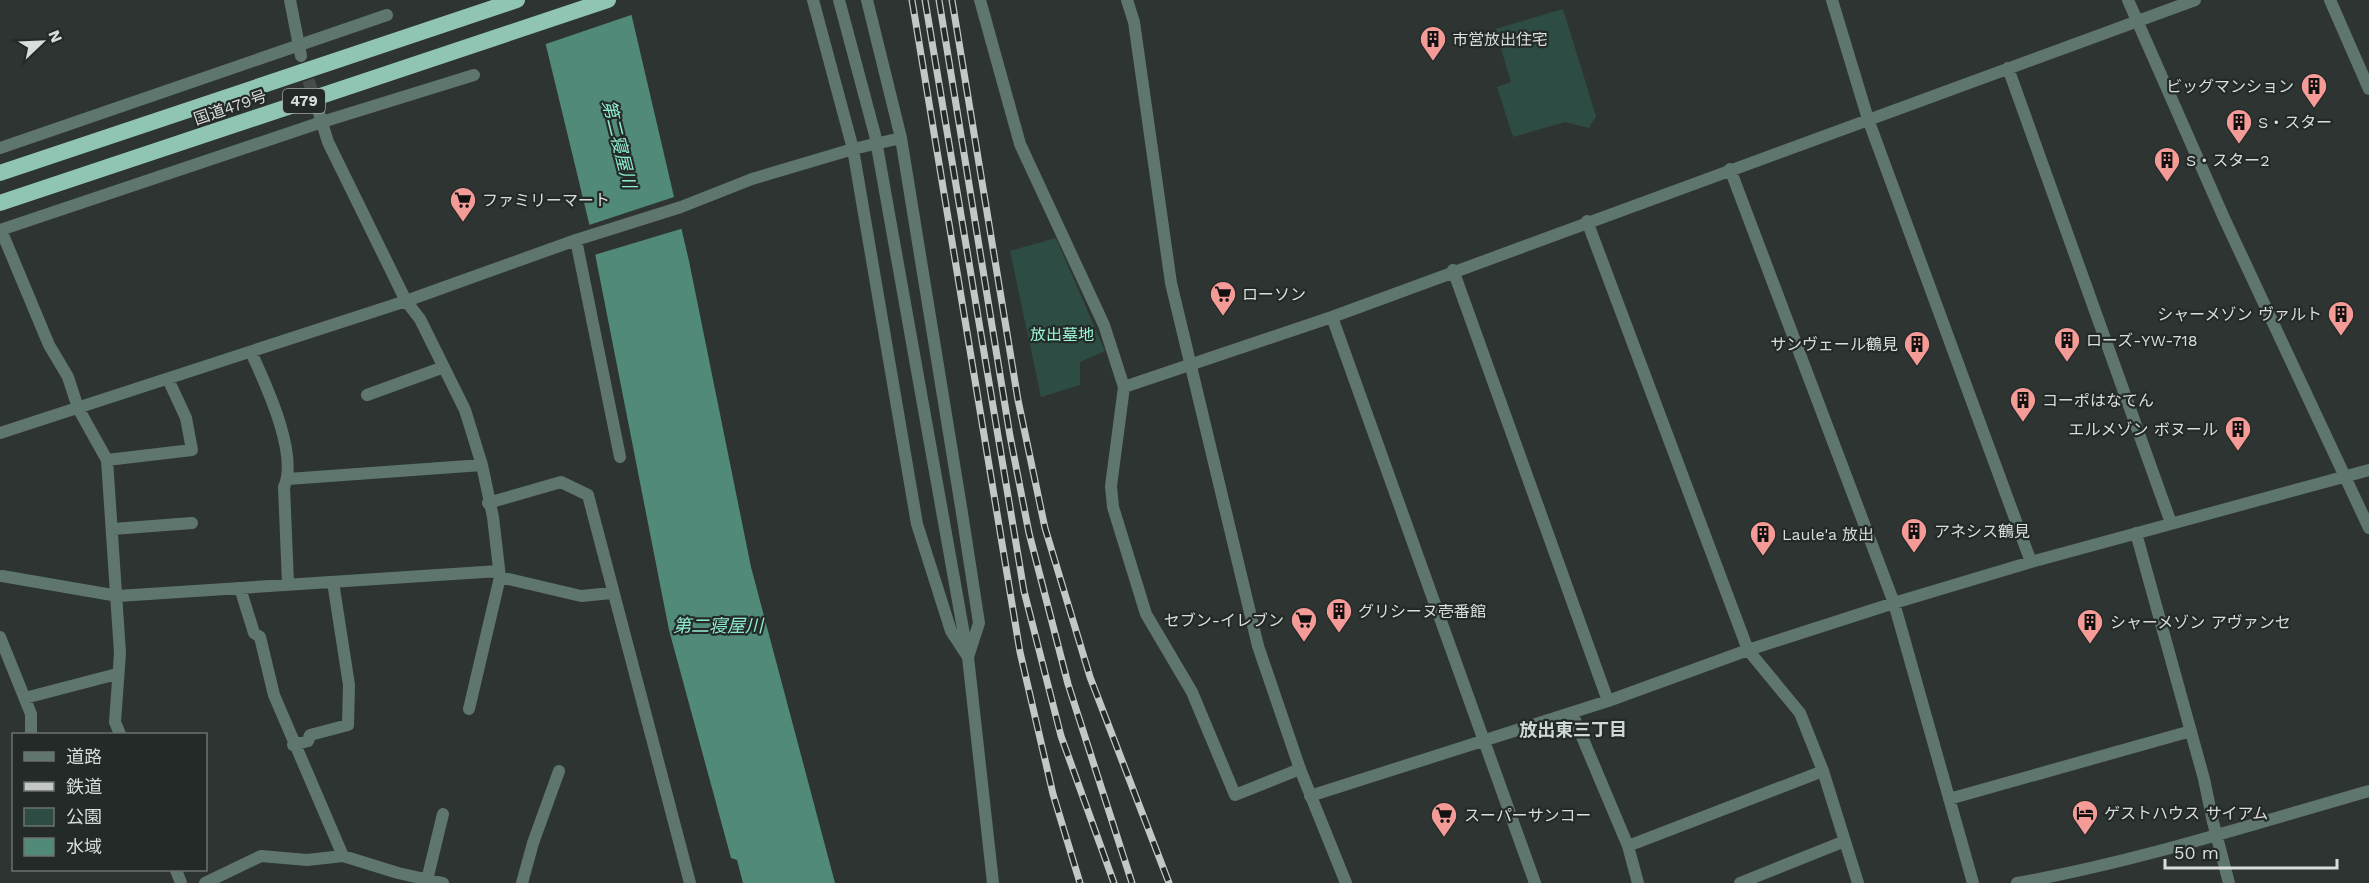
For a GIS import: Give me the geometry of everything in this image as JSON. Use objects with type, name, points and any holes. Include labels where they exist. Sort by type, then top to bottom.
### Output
[{"type":"highway","name":"国道479号","points":[[0,173],[517,0]]},
{"type":"highway","name":"国道479号","points":[[0,202],[609,0]]},
{"type":"street","points":[[290,0],[300,52]]},
{"type":"street","points":[[813,0],[853,149],[917,524],[951,631],[968,657]]},
{"type":"street","points":[[839,0],[881,164],[968,657],[993,883]]},
{"type":"street","points":[[867,0],[902,138],[979,623],[968,657]]},
{"type":"street","points":[[980,0],[1020,144],[1104,325],[1124,387],[1111,486],[1113,507],[1146,614],[1192,692],[1235,795],[1300,769]]},
{"type":"street","points":[[1127,0],[1134,22],[1171,283],[1258,646],[1310,796],[1346,883]]},
{"type":"street","points":[[1832,0],[1868,119],[2031,562]]},
{"type":"street","points":[[2128,0],[2369,528]]},
{"type":"street","points":[[1124,387],[1332,317],[1453,270],[2195,0]]},
{"type":"street","points":[[2330,0],[2369,89]]},
{"type":"street","points":[[0,148],[300,52],[387,15]]},
{"type":"street","points":[[2008,68],[2171,523]]},
{"type":"street","points":[[119,733],[115,722],[120,653],[118,596],[107,460],[78,408],[68,377],[49,345],[0,230],[320,117],[474,75]]},
{"type":"street","points":[[320,117],[328,142],[406,301],[420,319],[465,410],[482,465],[488,503],[493,518],[499,574],[469,709]]},
{"type":"street","points":[[0,433],[406,301],[580,239],[681,207],[752,179],[853,149],[902,138]]},
{"type":"street","points":[[1730,169],[1894,603],[1972,883]]},
{"type":"street","points":[[1587,221],[1748,650],[1800,713],[1823,771],[1858,883]]},
{"type":"street","points":[[580,239],[620,458]]},
{"type":"street","points":[[1453,270],[1608,701]]},
{"type":"street","points":[[1332,317],[1476,722],[1485,738],[1535,883]]},
{"type":"street","points":[[251,352],[277,411],[283,437],[288,478],[284,487],[288,584]]},
{"type":"street","points":[[367,394],[444,367]]},
{"type":"street","points":[[107,460],[192,450],[186,418],[168,379]]},
{"type":"street","points":[[288,478],[482,465]]},
{"type":"street","points":[[1310,796],[1485,738],[1608,701],[1748,650],[1894,603],[2031,562],[2369,470]]},
{"type":"street","points":[[488,503],[561,482],[588,495],[690,883]]},
{"type":"street","points":[[114,529],[192,523]]},
{"type":"street","points":[[2136,533],[2191,731],[2229,883]]},
{"type":"street","points":[[1,576],[118,596],[288,584],[499,574],[581,596],[612,593]]},
{"type":"street","points":[[293,745],[308,741],[310,735],[348,725],[349,685],[333,582]]},
{"type":"street","points":[[240,588],[254,633],[260,637],[274,694],[293,745],[302,754],[343,856]]},
{"type":"street","points":[[0,637],[31,714],[31,733]]},
{"type":"street","points":[[25,698],[117,675]]},
{"type":"street","points":[[1572,712],[1628,846],[1638,883]]},
{"type":"street","points":[[1949,799],[2191,731]]},
{"type":"street","points":[[522,883],[532,843],[559,771]]},
{"type":"street","points":[[1628,846],[1823,771]]},
{"type":"street","points":[[2017,883],[2061,879],[2369,791]]},
{"type":"street","points":[[427,880],[444,814]]},
{"type":"street","points":[[1740,883],[1845,841]]},
{"type":"street","points":[[205,883],[261,856],[307,860],[343,856],[444,883]]},
{"type":"green space","points":[[1563,9],[1596,116],[1589,128],[1565,122],[1513,137],[1497,87],[1511,82],[1495,29]]},
{"type":"green space","name":"放出墓地","points":[[1056,238],[1105,351],[1080,362],[1080,385],[1041,397],[1010,251]]},
{"type":"water","name":"第二寝屋川","points":[[535,0],[628,0],[689,261],[751,567],[835,883],[743,883],[737,860],[731,858],[669,630],[589,223]]},
{"type":"pier","points":[[532,0],[631,0],[634,14],[543,45]]},
{"type":"pier","points":[[677,196],[684,228],[591,256],[586,226]]},
{"type":"tunnel","points":[[303,63],[319,113]]},
{"type":"railway","points":[[912,0],[1020,652],[1053,794],[1080,883]]},
{"type":"railway","points":[[925,0],[1024,591],[1061,736],[1114,883]]},
{"type":"railway","points":[[939,0],[1010,436],[1029,533],[1068,684],[1132,883]]},
{"type":"railway","points":[[952,0],[1018,400],[1045,528],[1090,677],[1169,883]]},
{"type":"place","name":"市営放出住宅","points":[[1433,62]]},
{"type":"place","name":"ビッグマンション","points":[[2314,109]]},
{"type":"place","name":"S・スター","points":[[2239,145]]},
{"type":"place","name":"S・スター2","points":[[2167,183]]},
{"type":"place","name":"ファミリーマート","points":[[463,223]]},
{"type":"place","name":"ローソン","points":[[1223,317]]},
{"type":"place","name":"シャーメゾン ヴァルト","points":[[2341,337]]},
{"type":"place","name":"ローズ-YW-718","points":[[2067,363]]},
{"type":"place","name":"サンヴェール鶴見","points":[[1917,367]]},
{"type":"place","name":"コーポはなてん","points":[[2023,423]]},
{"type":"place","name":"エルメゾン ボヌール","points":[[2238,452]]},
{"type":"place","name":"アネシス鶴見","points":[[1914,554]]},
{"type":"place","name":"Laule'a 放出","points":[[1763,557]]},
{"type":"place","name":"グリシーヌ壱番館","points":[[1339,634]]},
{"type":"place","name":"セブン-イレブン","points":[[1304,643]]},
{"type":"place","name":"シャーメゾン アヴァンセ","points":[[2090,645]]},
{"type":"place","name":"ゲストハウス サイアム","points":[[2085,836]]},
{"type":"place","name":"スーパーサンコー","points":[[1444,838]]},
{"type":"district","name":"放出東三丁目","points":[[1573,730]]}]
